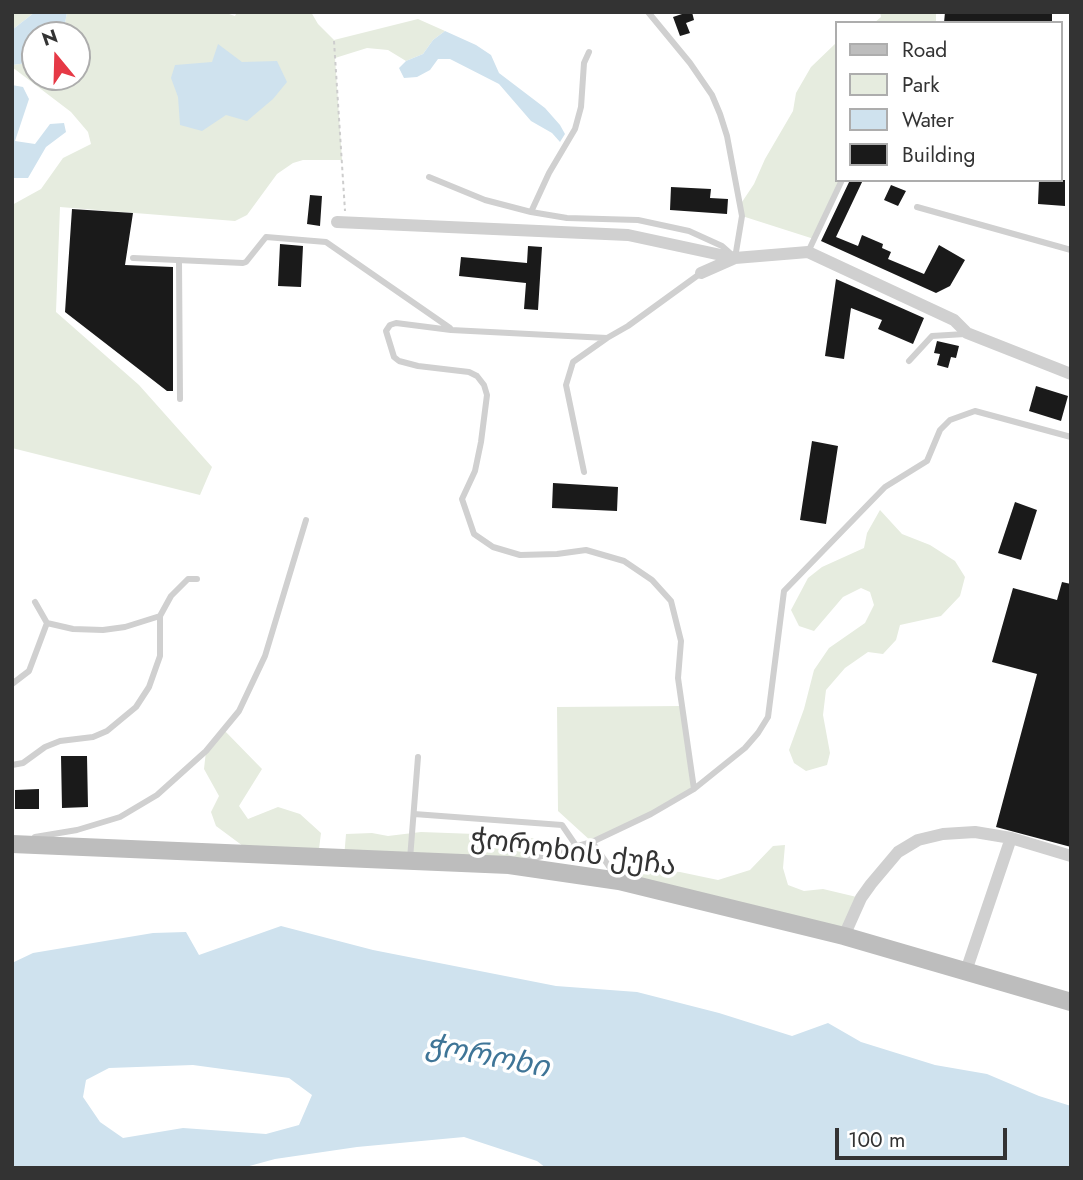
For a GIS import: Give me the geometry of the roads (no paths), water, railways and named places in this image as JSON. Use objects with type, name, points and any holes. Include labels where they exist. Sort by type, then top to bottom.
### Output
[{"type":"street","points":[[342,223],[628,235],[734,258],[808,252],[954,320],[967,333],[1071,374]]},
{"type":"street","points":[[701,273],[734,258]]},
{"type":"street","points":[[844,936],[861,898],[871,884],[898,852],[918,840],[943,834],[975,832],[1012,838],[1071,856]]},
{"type":"street","points":[[966,971],[1012,838]]},
{"type":"street","name":"ჭოროხის ქუჩა","points":[[12,843],[509,865],[619,881],[844,936],[1071,1002]]},
{"type":"lane","points":[[648,12],[690,63],[712,95],[720,114],[727,136],[742,216],[734,258]]},
{"type":"lane","points":[[531,212],[575,129],[581,107],[584,63],[589,52]]},
{"type":"lane","points":[[429,177],[485,200],[531,212],[567,218],[638,220],[689,231],[722,246],[734,258]]},
{"type":"lane","points":[[808,252],[841,182]]},
{"type":"lane","points":[[917,207],[1071,250]]},
{"type":"lane","points":[[134,258],[243,263],[266,237],[326,242],[451,330]]},
{"type":"lane","points":[[179,260],[180,398]]},
{"type":"lane","points":[[584,472],[566,385],[573,362],[701,273]]},
{"type":"lane","points":[[607,338],[451,330],[396,324],[390,325],[386,331],[394,357],[399,361],[469,372],[477,376],[484,385],[487,396],[481,442],[475,471],[462,499],[474,534],[493,547],[520,555],[586,550],[624,561],[652,580],[671,601],[681,641],[678,678],[694,789]]},
{"type":"lane","points":[[909,361],[932,336],[967,333]]},
{"type":"lane","points":[[509,865],[592,842],[651,814],[694,789],[745,748],[768,717],[784,591],[885,487],[927,461],[940,430],[950,420],[975,411],[1071,437]]},
{"type":"lane","points":[[12,843],[77,830],[120,817],[157,795],[205,751],[239,711],[265,656],[306,520]]},
{"type":"lane","points":[[12,765],[23,763],[45,747],[60,741],[93,737],[107,731],[136,707],[149,687],[160,656],[160,616],[170,596],[188,579],[197,579]]},
{"type":"lane","points":[[35,602],[47,623],[73,629],[103,630],[125,627],[160,616]]},
{"type":"lane","points":[[12,684],[29,671],[47,623]]},
{"type":"lane","points":[[410,861],[418,757]]},
{"type":"lane","points":[[414,814],[562,825],[577,847]]},
{"type":"lane","points":[[592,842],[619,881]]},
{"type":"water","points":[[35,12],[67,12],[65,21],[24,21]]},
{"type":"water","points":[[21,23],[21,64],[12,65],[12,30]]},
{"type":"water","points":[[445,31],[491,55],[499,73],[545,108],[560,125],[565,134],[560,142],[552,133],[531,121],[499,84],[450,59],[438,59],[430,70],[417,77],[404,78],[399,68],[406,61],[423,54],[433,40]]},
{"type":"water","points":[[218,44],[242,62],[277,61],[287,82],[273,99],[247,121],[226,115],[202,131],[180,125],[178,97],[171,78],[175,65],[212,62]]},
{"type":"water","points":[[12,85],[21,87],[21,91],[25,91],[29,99],[15,141],[35,144],[50,124],[64,123],[66,132],[46,147],[28,178],[12,178]]},
{"type":"water","name":"ჭოროხი","points":[[281,926],[373,950],[556,986],[637,992],[719,1013],[792,1036],[828,1023],[861,1042],[935,1065],[987,1074],[1071,1106],[1071,1168],[546,1168],[537,1161],[464,1137],[357,1147],[275,1159],[242,1168],[12,1168],[12,963],[33,953],[153,933],[186,932],[199,955]],"holes":[[[193,1065],[289,1078],[312,1095],[299,1125],[266,1134],[183,1128],[123,1138],[100,1122],[83,1097],[86,1080],[109,1068]]]}]
